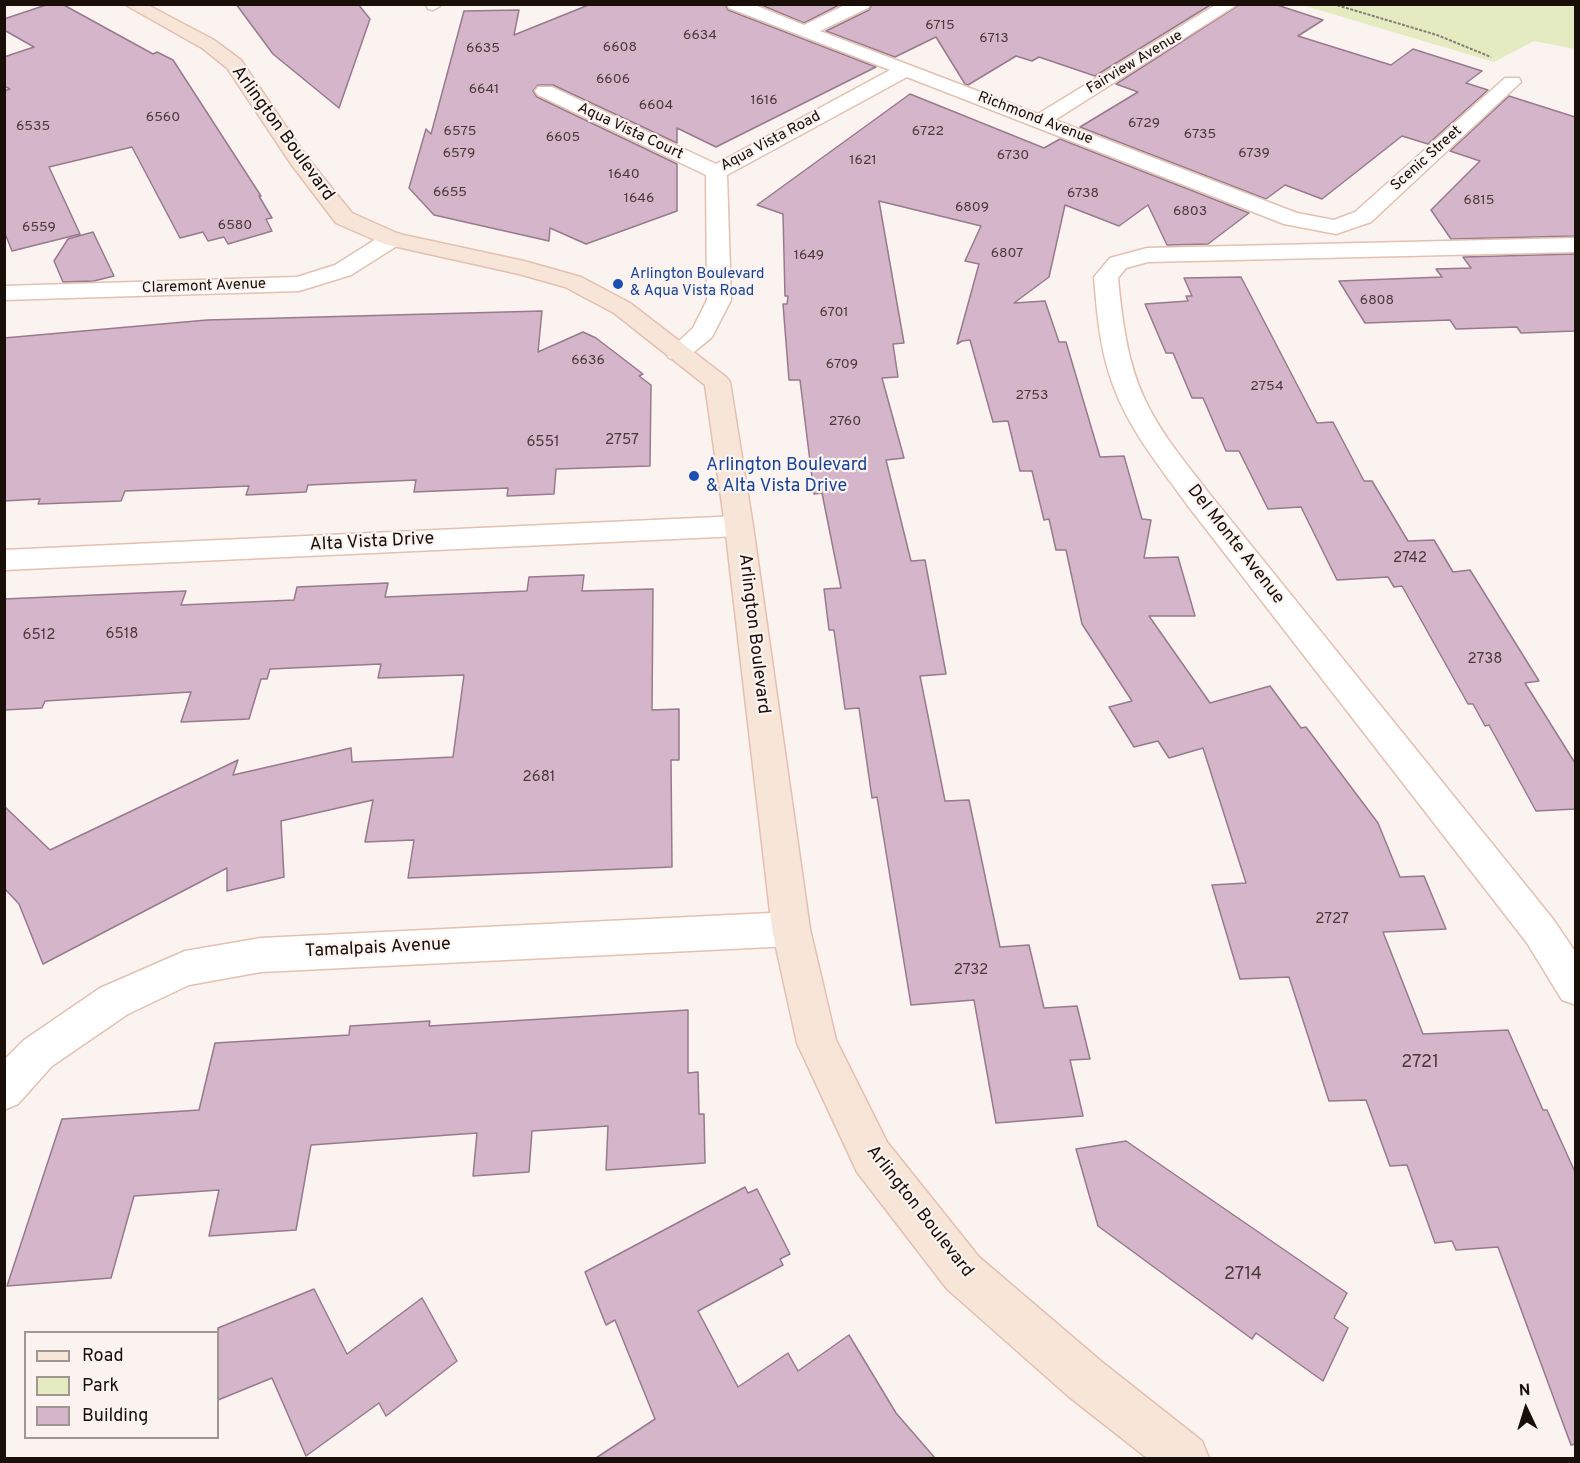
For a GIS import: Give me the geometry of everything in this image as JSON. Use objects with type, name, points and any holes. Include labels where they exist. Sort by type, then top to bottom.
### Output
[{"type":"main road","name":"Arlington Boulevard","points":[[132,4],[208,44],[234,64],[298,160],[344,218],[392,239],[525,268],[573,282],[622,308],[717,382],[739,526],[791,929],[817,1043],[872,1157],[963,1274],[1085,1379],[1185,1458]]},
{"type":"street","name":"Richmond Avenue","points":[[735,4],[1292,219],[1336,227]]},
{"type":"street","points":[[805,32],[862,4]]},
{"type":"street","name":"Fairview Avenue","points":[[1040,121],[1230,4]]},
{"type":"street","name":"Aqua Vista Road","points":[[678,353],[704,332],[719,300],[716,172],[905,70]]},
{"type":"street","name":"Scenic Street","points":[[1336,227],[1363,217],[1512,82]]},
{"type":"street","name":"Aqua Vista Court","points":[[544,91],[716,172]]},
{"type":"street","points":[[1336,227],[1351,252]]},
{"type":"street","name":"Claremont Avenue","points":[[4,293],[299,284],[343,270],[392,239]]},
{"type":"street","name":"Del Monte Avenue","points":[[1575,245],[1147,255],[1118,263],[1106,278],[1110,331],[1127,388],[1156,441],[1198,499],[1540,931],[1575,987]]},
{"type":"street","name":"Alta Vista Drive","points":[[4,560],[739,526]]},
{"type":"street","name":"Tamalpais Avenue","points":[[4,1090],[38,1053],[114,1001],[185,968],[261,955],[791,929]]},
{"type":"path","points":[[1332,4],[1483,52],[1492,58],[1512,82]]},
{"type":"green space","points":[[1302,5],[1575,5],[1575,49],[1534,41],[1494,62]]},
{"type":"building","points":[[49,4],[62,4],[153,54],[157,52],[173,60],[261,196],[259,196],[272,218],[266,219],[272,231],[228,244],[224,237],[208,241],[203,232],[180,238],[132,147],[49,167],[80,234],[12,251],[4,231],[4,91],[10,89],[4,86],[4,57],[34,47],[4,30],[4,19]]},
{"type":"building","points":[[236,4],[358,4],[370,19],[339,108],[273,54]]},
{"type":"building","points":[[591,4],[725,4],[728,10],[876,67],[716,147],[677,128],[677,143],[553,85],[538,85],[533,91],[537,97],[677,164],[677,211],[586,244],[550,228],[549,241],[434,215],[409,188],[426,129],[431,134],[464,11],[519,10],[514,35]]},
{"type":"building","points":[[759,4],[841,4],[804,23]]},
{"type":"building","points":[[872,4],[1212,4],[1095,76],[1039,57],[1032,61],[1016,56],[968,85],[965,84],[936,37],[895,57],[826,31],[869,10]]},
{"type":"building","points":[[1240,4],[1274,4],[1323,20],[1298,36],[1391,65],[1413,49],[1482,71],[1466,83],[1488,90],[1428,144],[1402,136],[1322,199],[1285,185],[1266,199],[1080,127],[1138,92],[1116,84]]},
{"type":"building","points":[[910,94],[1044,148],[1060,139],[1249,213],[1208,244],[1167,245],[1148,205],[1119,226],[1065,205],[1049,277],[1014,303],[1045,301],[1059,342],[1066,342],[1100,457],[1124,456],[1142,519],[1151,520],[1144,558],[1178,557],[1195,616],[1149,616],[1210,703],[1270,686],[1301,728],[1306,727],[1378,823],[1400,877],[1424,876],[1446,929],[1383,932],[1423,1034],[1508,1030],[1543,1110],[1547,1110],[1575,1172],[1575,1444],[1571,1445],[1498,1247],[1456,1250],[1452,1241],[1435,1243],[1407,1165],[1390,1166],[1366,1100],[1329,1101],[1289,977],[1240,979],[1212,885],[1246,883],[1203,748],[1169,758],[1158,741],[1134,747],[1109,707],[1132,701],[1082,624],[1066,550],[1056,550],[1049,519],[1044,520],[1032,471],[1020,471],[1008,421],[993,422],[970,340],[957,344],[979,264],[965,261],[981,226],[879,201],[904,343],[893,344],[898,377],[882,378],[904,458],[886,460],[911,561],[925,560],[946,674],[920,676],[945,801],[969,800],[1000,947],[1029,945],[1044,1008],[1077,1006],[1090,1059],[1070,1060],[1083,1116],[996,1123],[974,1000],[911,1005],[877,797],[872,798],[859,708],[845,709],[834,630],[829,630],[824,589],[841,588],[822,493],[814,494],[800,380],[789,380],[783,304],[787,304],[788,296],[785,296],[783,214],[757,205]]},
{"type":"building","points":[[1509,96],[1575,117],[1575,236],[1451,239],[1431,210],[1480,161],[1450,151]]},
{"type":"building","points":[[93,232],[114,276],[94,281],[63,282],[54,261],[68,239]]},
{"type":"building","points":[[1575,254],[1575,331],[1521,333],[1517,327],[1456,329],[1450,320],[1365,323],[1339,281],[1442,277],[1436,269],[1471,268],[1463,257]]},
{"type":"building","points":[[1241,277],[1317,423],[1333,422],[1364,481],[1372,481],[1408,541],[1434,540],[1453,572],[1470,570],[1539,681],[1525,683],[1575,763],[1575,809],[1536,811],[1489,725],[1485,726],[1473,704],[1468,704],[1402,586],[1394,587],[1388,577],[1337,580],[1301,507],[1268,509],[1239,451],[1226,451],[1203,398],[1192,398],[1173,353],[1166,353],[1145,304],[1188,301],[1186,296],[1192,296],[1184,278]]},
{"type":"building","points":[[542,311],[538,352],[583,332],[596,338],[643,374],[639,376],[651,385],[650,466],[556,469],[554,494],[507,496],[508,488],[414,492],[416,480],[308,485],[306,492],[246,495],[249,486],[125,491],[121,501],[38,504],[40,499],[4,501],[4,338],[207,320]]},
{"type":"building","points":[[584,575],[582,591],[653,589],[652,710],[679,709],[679,760],[671,760],[672,867],[408,878],[414,840],[365,842],[373,800],[281,821],[284,877],[227,891],[227,868],[43,964],[19,904],[4,888],[4,806],[50,850],[238,760],[233,775],[351,748],[352,762],[453,757],[464,675],[378,678],[381,664],[270,669],[267,679],[261,679],[249,719],[181,722],[191,692],[45,701],[42,708],[4,710],[4,599],[186,591],[181,605],[294,600],[297,587],[388,583],[385,597],[527,591],[529,577]]},
{"type":"building","points":[[688,1010],[688,1073],[698,1072],[699,1114],[704,1114],[705,1163],[606,1170],[608,1126],[532,1131],[529,1172],[473,1176],[477,1133],[311,1145],[296,1230],[209,1236],[219,1190],[134,1196],[111,1278],[7,1286],[62,1119],[199,1110],[215,1043],[349,1035],[350,1026],[430,1021],[429,1026]]},
{"type":"building","points":[[1126,1141],[1347,1293],[1334,1318],[1348,1328],[1323,1381],[1256,1333],[1252,1339],[1098,1226],[1076,1149]]},
{"type":"building","points":[[745,1187],[748,1193],[757,1189],[790,1254],[780,1259],[783,1265],[698,1311],[738,1387],[788,1353],[798,1371],[849,1335],[896,1413],[935,1458],[596,1458],[655,1419],[615,1320],[606,1325],[585,1272]]},
{"type":"building","points":[[314,1289],[347,1354],[422,1298],[457,1361],[386,1416],[379,1403],[306,1456],[272,1378],[219,1400],[218,1328]]},
{"type":"place","name":"Arlington Boulevard & Aqua Vista Road","points":[[618,284]]},
{"type":"place","name":"Arlington Boulevard & Alta Vista Drive","points":[[694,476]]}]
